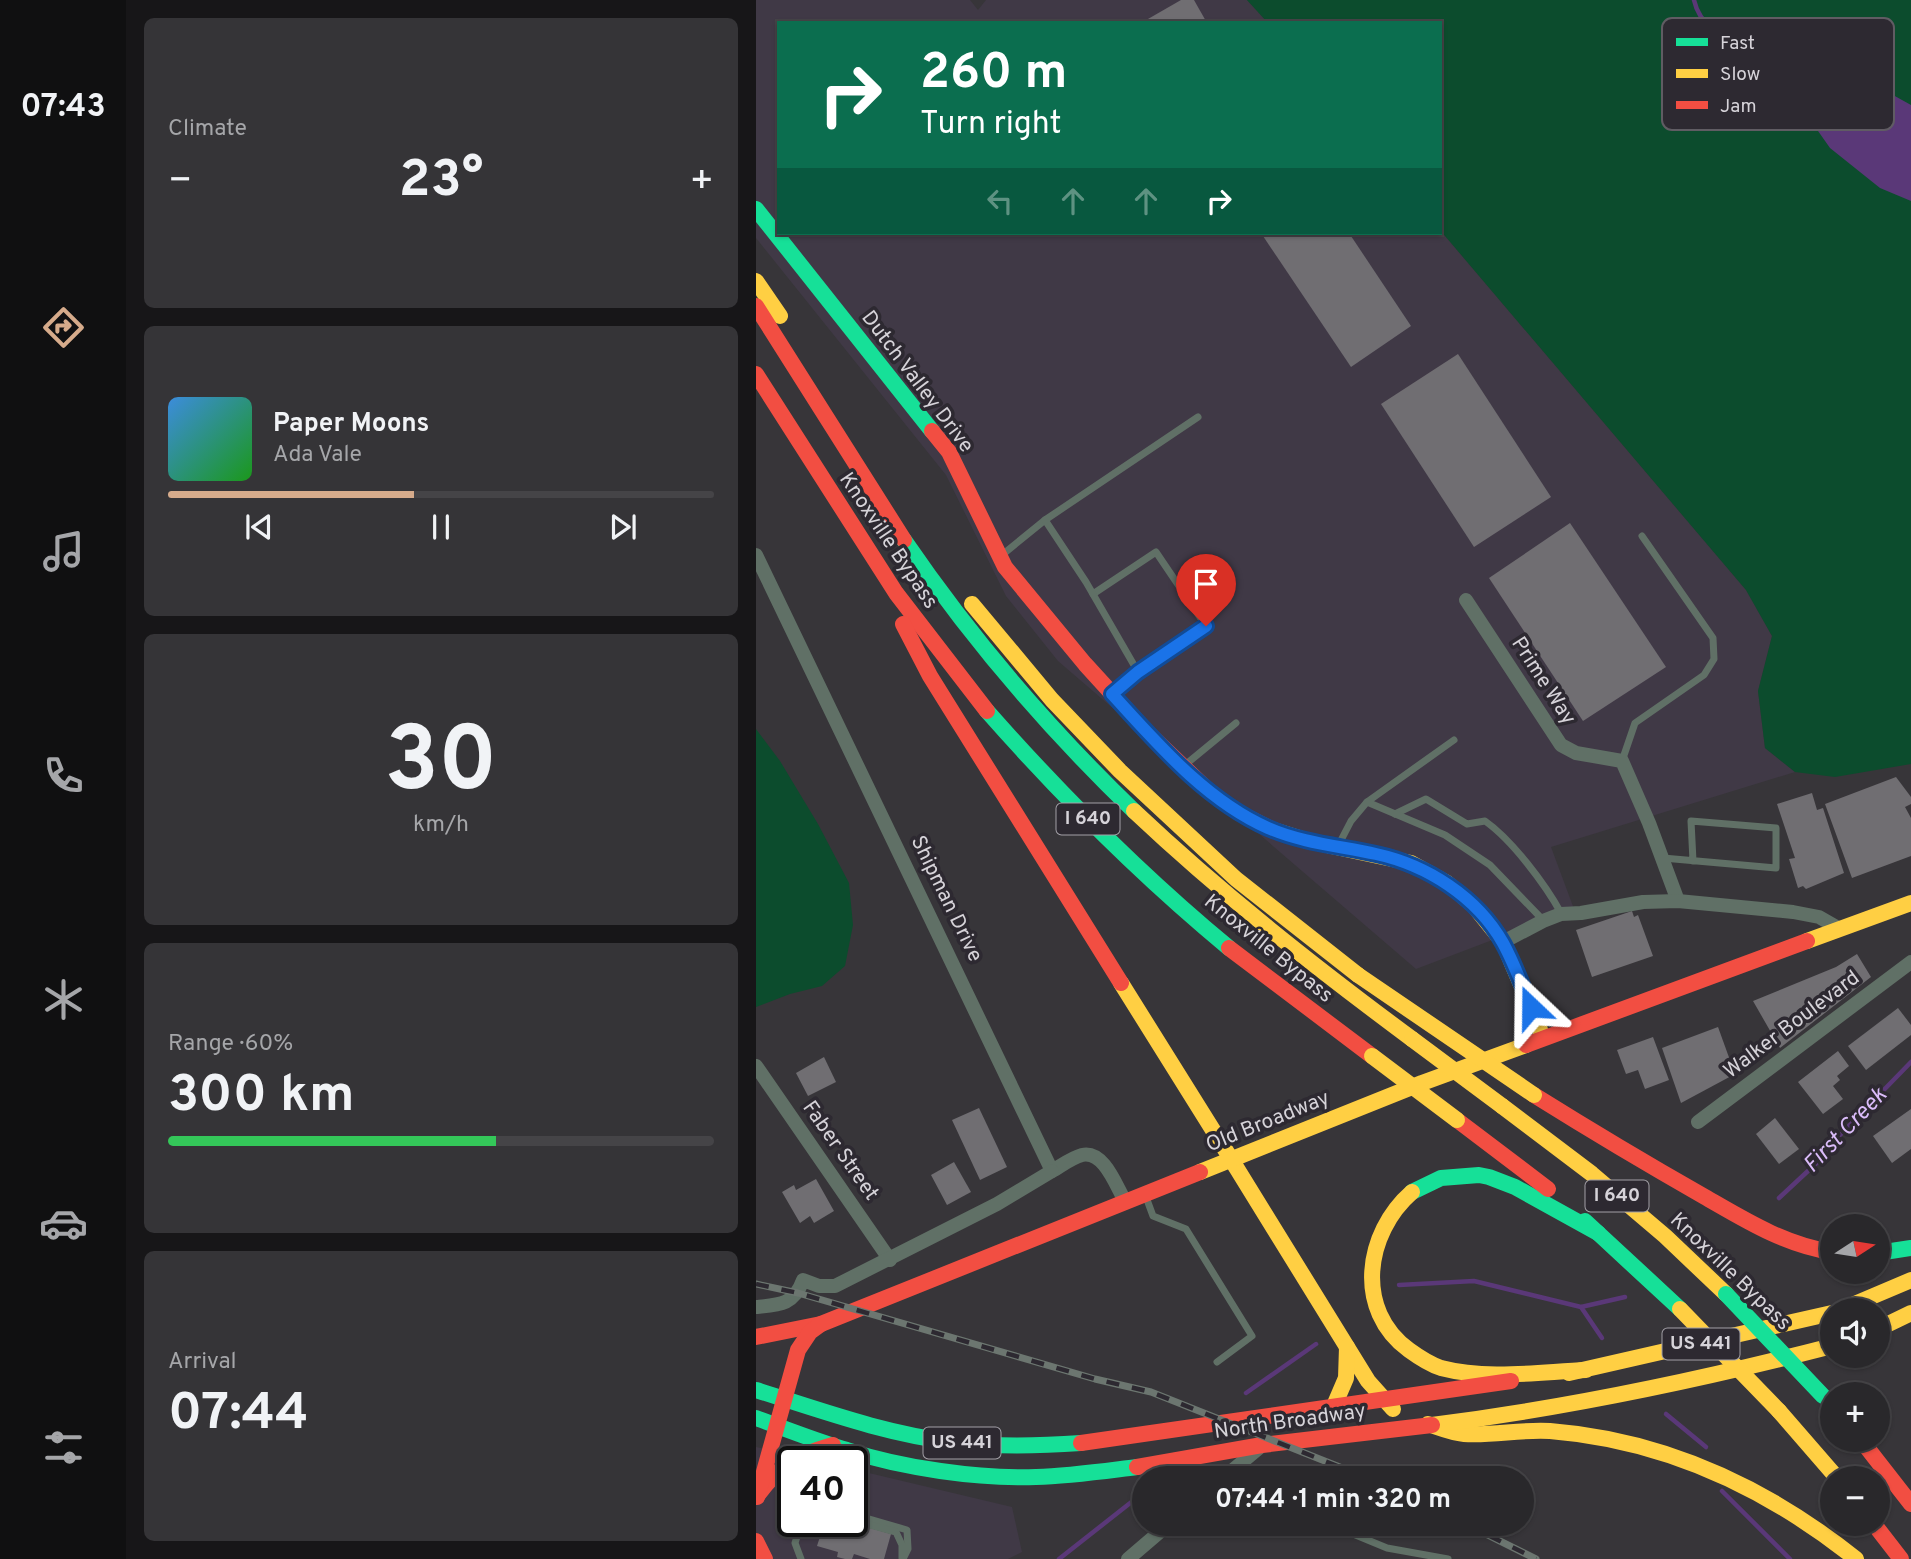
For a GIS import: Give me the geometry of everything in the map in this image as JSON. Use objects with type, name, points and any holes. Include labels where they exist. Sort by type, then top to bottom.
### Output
[{"type":"main road","name":"Dutch Valley Drive","points":[[756,209],[950,452],[1000,556],[1014,578],[1112,694],[1182,767],[1239,813],[1270,829],[1308,841],[1411,863],[1447,883],[1481,913],[1503,942],[1544,1037]]},
{"type":"main road","points":[[756,281],[820,376]]},
{"type":"main road","name":"Knoxville Bypass","points":[[756,306],[917,558],[948,601],[1030,702],[1132,809],[1206,878],[1320,971],[1592,1174],[1665,1236],[1726,1294],[1820,1392]]},
{"type":"main road","name":"Knoxville Bypass","points":[[756,374],[893,589],[967,687],[1101,834],[1274,984],[1566,1203],[1680,1309],[1779,1411],[1827,1466]]},
{"type":"main road","points":[[855,533],[930,676],[1368,1381],[1383,1400],[1421,1425],[1461,1434],[1547,1431],[1602,1438],[1655,1450],[1739,1482],[1782,1504],[1836,1541],[1856,1559]]},
{"type":"main road","points":[[957,586],[1052,700],[1120,771],[1236,879],[1358,975],[1534,1095],[1646,1165],[1761,1228],[1804,1246],[1820,1249]]},
{"type":"main road","name":"Old Broadway","points":[[756,1497],[798,1350],[810,1332],[821,1324],[1422,1083],[1890,910],[1911,905]]},
{"type":"main road","points":[[1586,1370],[1470,1373],[1427,1363],[1395,1338],[1385,1323],[1372,1289],[1370,1270],[1378,1233],[1390,1214],[1418,1188],[1434,1179],[1449,1176],[1477,1175],[1511,1183],[1544,1205],[1598,1233]]},
{"type":"main road","points":[[1890,1251],[1911,1248]]},
{"type":"main road","points":[[1871,1298],[1911,1280]]},
{"type":"main road","points":[[1890,1323],[1911,1313]]},
{"type":"main road","name":"North Broadway","points":[[756,1390],[911,1434],[950,1442],[989,1446],[1086,1443],[1586,1370],[1820,1316]]},
{"type":"main road","points":[[756,1337],[821,1324]]},
{"type":"main road","points":[[1334,1406],[1346,1384],[1346,1344]]},
{"type":"main road","name":"North Broadway","points":[[756,1418],[889,1461],[992,1476],[1035,1477],[1130,1468],[1262,1445],[1496,1417],[1595,1400],[1820,1349]]},
{"type":"main road","points":[[756,1497],[777,1469],[791,1458],[833,1445]]},
{"type":"main road","points":[[1870,1452],[1911,1504]]},
{"type":"main road","points":[[1885,1452],[1911,1477]]},
{"type":"main road","points":[[1883,1536],[1901,1559]]},
{"type":"street","name":"Shipman Drive","points":[[756,555],[1052,1171]]},
{"type":"street","name":"Prime Way","points":[[1466,600],[1560,745],[1576,753],[1622,761]]},
{"type":"street","points":[[1622,761],[1678,901]]},
{"type":"street","points":[[1503,942],[1562,914],[1643,902],[1678,901],[1793,912],[1819,917],[1840,929]]},
{"type":"street","name":"Walker Boulevard","points":[[1699,1122],[1911,962]]},
{"type":"street","name":"Faber Street","points":[[756,1066],[890,1260]]},
{"type":"street","points":[[756,1307],[791,1300],[798,1293],[803,1280],[819,1286],[835,1286],[997,1204],[1082,1155],[1096,1157],[1103,1163],[1125,1201]]},
{"type":"street","points":[[1237,1466],[1262,1445]]},
{"type":"street","points":[[1173,1462],[1177,1466]]},
{"type":"street","points":[[1128,1559],[1155,1536]]},
{"type":"lane","points":[[1000,556],[1045,520],[1198,417]]},
{"type":"lane","points":[[1045,520],[1093,594],[1138,672]]},
{"type":"lane","points":[[1622,761],[1636,723],[1704,675],[1714,659],[1713,638],[1642,536]]},
{"type":"lane","points":[[1093,594],[1156,552],[1206,626],[1138,672],[1112,694]]},
{"type":"lane","points":[[1182,767],[1236,723]]},
{"type":"lane","points":[[1337,847],[1350,821],[1367,802],[1454,740]]},
{"type":"lane","points":[[1395,814],[1426,799],[1467,824],[1485,821],[1498,830],[1550,894],[1562,914]]},
{"type":"lane","points":[[1367,802],[1445,835],[1490,865],[1543,921]]},
{"type":"lane","points":[[1662,858],[1693,861],[1776,868],[1776,828],[1691,821],[1693,861]]},
{"type":"lane","points":[[1144,1194],[1153,1216],[1186,1229],[1252,1336],[1217,1362]]},
{"type":"lane","points":[[868,1519],[907,1530],[908,1549],[902,1559]]},
{"type":"lane","points":[[868,1524],[896,1532],[902,1545],[902,1559]]},
{"type":"lane","points":[[1358,1536],[1387,1548],[1448,1559]]},
{"type":"lane","points":[[797,1537],[795,1543],[801,1559]]},
{"type":"shaded area","points":[[756,0],[970,0],[978,10],[986,0],[1247,0],[1266,21],[777,21],[777,235],[1442,235],[1442,232],[1746,590],[1772,636],[1758,691],[1765,748],[1795,772],[1551,847],[1574,909],[1416,969],[1058,661],[1006,596],[946,475],[756,238]]},
{"type":"shaded area","points":[[1894,96],[1911,105],[1911,201],[1880,188],[1830,148],[1817,130],[1894,130]]},
{"type":"shaded area","points":[[756,1447],[777,1452],[777,1537],[868,1537],[868,1473],[1012,1507],[1022,1552],[1008,1559],[756,1559]]},
{"type":"green space","points":[[1247,0],[1911,0],[1911,764],[1835,777],[1795,772],[1765,748],[1758,691],[1772,636],[1746,590],[1442,232],[1442,21],[1266,21]]},
{"type":"green space","points":[[756,729],[780,761],[849,883],[853,925],[845,966],[822,986],[756,1007]]},
{"type":"building","points":[[1181,0],[1194,0],[1206,21],[1144,21]]},
{"type":"building","points":[[1262,235],[1350,235],[1411,326],[1351,367]]},
{"type":"building","points":[[1458,354],[1551,497],[1474,547],[1381,404]]},
{"type":"building","points":[[1570,523],[1666,667],[1583,721],[1489,578]]},
{"type":"building","points":[[1896,777],[1911,797],[1911,804],[1905,807],[1911,818],[1911,856],[1852,878],[1825,804]]},
{"type":"building","points":[[1812,793],[1817,810],[1823,808],[1844,873],[1806,889],[1803,886],[1798,888],[1789,859],[1795,858],[1777,804]]},
{"type":"building","points":[[1632,911],[1634,917],[1638,915],[1653,956],[1592,977],[1576,930]]},
{"type":"building","points":[[1857,954],[1871,977],[1780,1048],[1753,1001],[1836,967]]},
{"type":"building","points":[[1898,1008],[1911,1025],[1911,1035],[1866,1070],[1848,1046]]},
{"type":"building","points":[[1718,1027],[1735,1074],[1681,1103],[1662,1048]]},
{"type":"building","points":[[1653,1037],[1669,1080],[1645,1089],[1638,1070],[1626,1074],[1617,1050]]},
{"type":"building","points":[[1838,1051],[1849,1066],[1837,1076],[1840,1080],[1833,1086],[1843,1099],[1823,1114],[1798,1082]]},
{"type":"building","points":[[824,1057],[836,1082],[808,1096],[796,1073]]},
{"type":"building","points":[[979,1108],[1007,1167],[980,1180],[952,1120]]},
{"type":"building","points":[[1911,1109],[1911,1149],[1892,1163],[1873,1136]]},
{"type":"building","points":[[1775,1118],[1799,1149],[1779,1164],[1756,1134]]},
{"type":"building","points":[[954,1162],[971,1192],[947,1205],[931,1175]]},
{"type":"building","points":[[816,1179],[834,1211],[814,1223],[810,1216],[800,1223],[782,1192],[794,1185],[796,1190]]},
{"type":"building","points":[[868,1528],[891,1534],[884,1559],[870,1559],[854,1554],[852,1559],[845,1559],[837,1557],[838,1552],[817,1546],[820,1537],[868,1537]]},
{"type":"waterway","points":[[1694,0],[1702,18]]},
{"type":"waterway","name":"First Creek","points":[[1779,1198],[1823,1157],[1840,1135],[1911,1062]]},
{"type":"waterway","name":"First Creek","points":[[1399,1285],[1474,1281],[1581,1307],[1625,1297]]},
{"type":"waterway","points":[[1581,1307],[1602,1338]]},
{"type":"waterway","name":"First Creek","points":[[1246,1393],[1316,1344]]},
{"type":"waterway","points":[[1666,1414],[1706,1447]]},
{"type":"waterway","points":[[1722,1491],[1790,1559]]},
{"type":"waterway","name":"First Creek","points":[[1059,1559],[1132,1502]]},
{"type":"railway","points":[[756,1284],[798,1293],[1095,1379],[1151,1392],[1337,1466]]},
{"type":"railway","points":[[1490,1536],[1536,1559]]},
{"type":"traffic: fast","points":[[756,209],[932,431]]},
{"type":"traffic: fast","points":[[904,540],[956,612],[1012,682],[1134,811]]},
{"type":"traffic: fast","points":[[987,711],[1044,774],[1104,834],[1165,893],[1229,948]]},
{"type":"traffic: fast","points":[[1412,1192],[1441,1178],[1479,1175],[1489,1177],[1515,1187],[1598,1233]]},
{"type":"traffic: fast","points":[[1585,1221],[1680,1309]]},
{"type":"traffic: fast","points":[[1890,1251],[1911,1248]]},
{"type":"traffic: fast","points":[[1726,1294],[1820,1393]]},
{"type":"traffic: fast","points":[[756,1390],[853,1420],[928,1438],[969,1444],[1081,1443]]},
{"type":"traffic: fast","points":[[756,1418],[869,1456],[940,1471],[1036,1477],[1132,1468]]},
{"type":"traffic: slow","points":[[756,281],[780,316]]},
{"type":"traffic: slow","points":[[972,604],[1052,700],[1120,771],[1236,879],[1358,975]]},
{"type":"traffic: slow","points":[[1134,811],[1201,872],[1270,929],[1412,1039]]},
{"type":"traffic: slow","points":[[1273,830],[1308,841],[1411,863],[1447,883],[1474,906],[1503,942],[1543,1037]]},
{"type":"traffic: slow","points":[[1807,941],[1911,903]]},
{"type":"traffic: slow","points":[[1358,975],[1534,1095]]},
{"type":"traffic: slow","points":[[1121,983],[1231,1159]]},
{"type":"traffic: slow","points":[[1412,1039],[1502,1106]]},
{"type":"traffic: slow","points":[[1200,1172],[1422,1083],[1526,1045]]},
{"type":"traffic: slow","points":[[1372,1056],[1457,1120]]},
{"type":"traffic: slow","points":[[1502,1106],[1592,1174],[1665,1236],[1726,1294]]},
{"type":"traffic: slow","points":[[1231,1159],[1368,1381],[1393,1409]]},
{"type":"traffic: slow","points":[[1412,1192],[1396,1209],[1384,1228],[1372,1271],[1373,1293],[1380,1314],[1391,1333],[1409,1350],[1425,1360],[1441,1368],[1459,1372],[1513,1374],[1586,1370]]},
{"type":"traffic: slow","points":[[1869,1298],[1911,1280]]},
{"type":"traffic: slow","points":[[1680,1309],[1779,1411]]},
{"type":"traffic: slow","points":[[1890,1323],[1911,1313]]},
{"type":"traffic: slow","points":[[1569,1373],[1820,1316]]},
{"type":"traffic: slow","points":[[1334,1406],[1346,1378],[1347,1347]]},
{"type":"traffic: slow","points":[[1432,1425],[1633,1392],[1820,1349]]},
{"type":"traffic: slow","points":[[1779,1411],[1827,1466]]},
{"type":"traffic: slow","points":[[1428,1424],[1464,1434],[1550,1431],[1592,1436],[1673,1457],[1712,1472],[1787,1510],[1856,1559]]},
{"type":"traffic: jam","points":[[756,306],[904,540]]},
{"type":"traffic: jam","points":[[756,374],[896,593],[987,711]]},
{"type":"traffic: jam","points":[[932,431],[949,452],[1005,567],[1085,664],[1147,732],[1210,792],[1239,813],[1273,830]]},
{"type":"traffic: jam","points":[[903,624],[930,676],[1121,983]]},
{"type":"traffic: jam","points":[[1526,1045],[1807,941]]},
{"type":"traffic: jam","points":[[1229,948],[1372,1056]]},
{"type":"traffic: jam","points":[[1534,1095],[1750,1223],[1782,1238],[1820,1250]]},
{"type":"traffic: jam","points":[[1457,1120],[1548,1189]]},
{"type":"traffic: jam","points":[[757,1497],[798,1350],[810,1332],[821,1324],[1200,1172]]},
{"type":"traffic: jam","points":[[756,1337],[821,1324]]},
{"type":"traffic: jam","points":[[1081,1443],[1511,1381]]},
{"type":"traffic: jam","points":[[1143,1466],[1262,1445],[1432,1425]]},
{"type":"traffic: jam","points":[[757,1496],[774,1476],[790,1463],[808,1453],[833,1445]]},
{"type":"traffic: jam","points":[[1870,1452],[1911,1504]]},
{"type":"traffic: jam","points":[[1883,1536],[1901,1559]]},
{"type":"traffic: jam","points":[[756,1541],[765,1559]]},
{"type":"route","points":[[1206,626],[1138,672],[1112,694],[1182,767],[1239,813],[1270,829],[1308,841],[1411,863],[1447,883],[1474,906],[1503,942],[1531,1007]]}]
